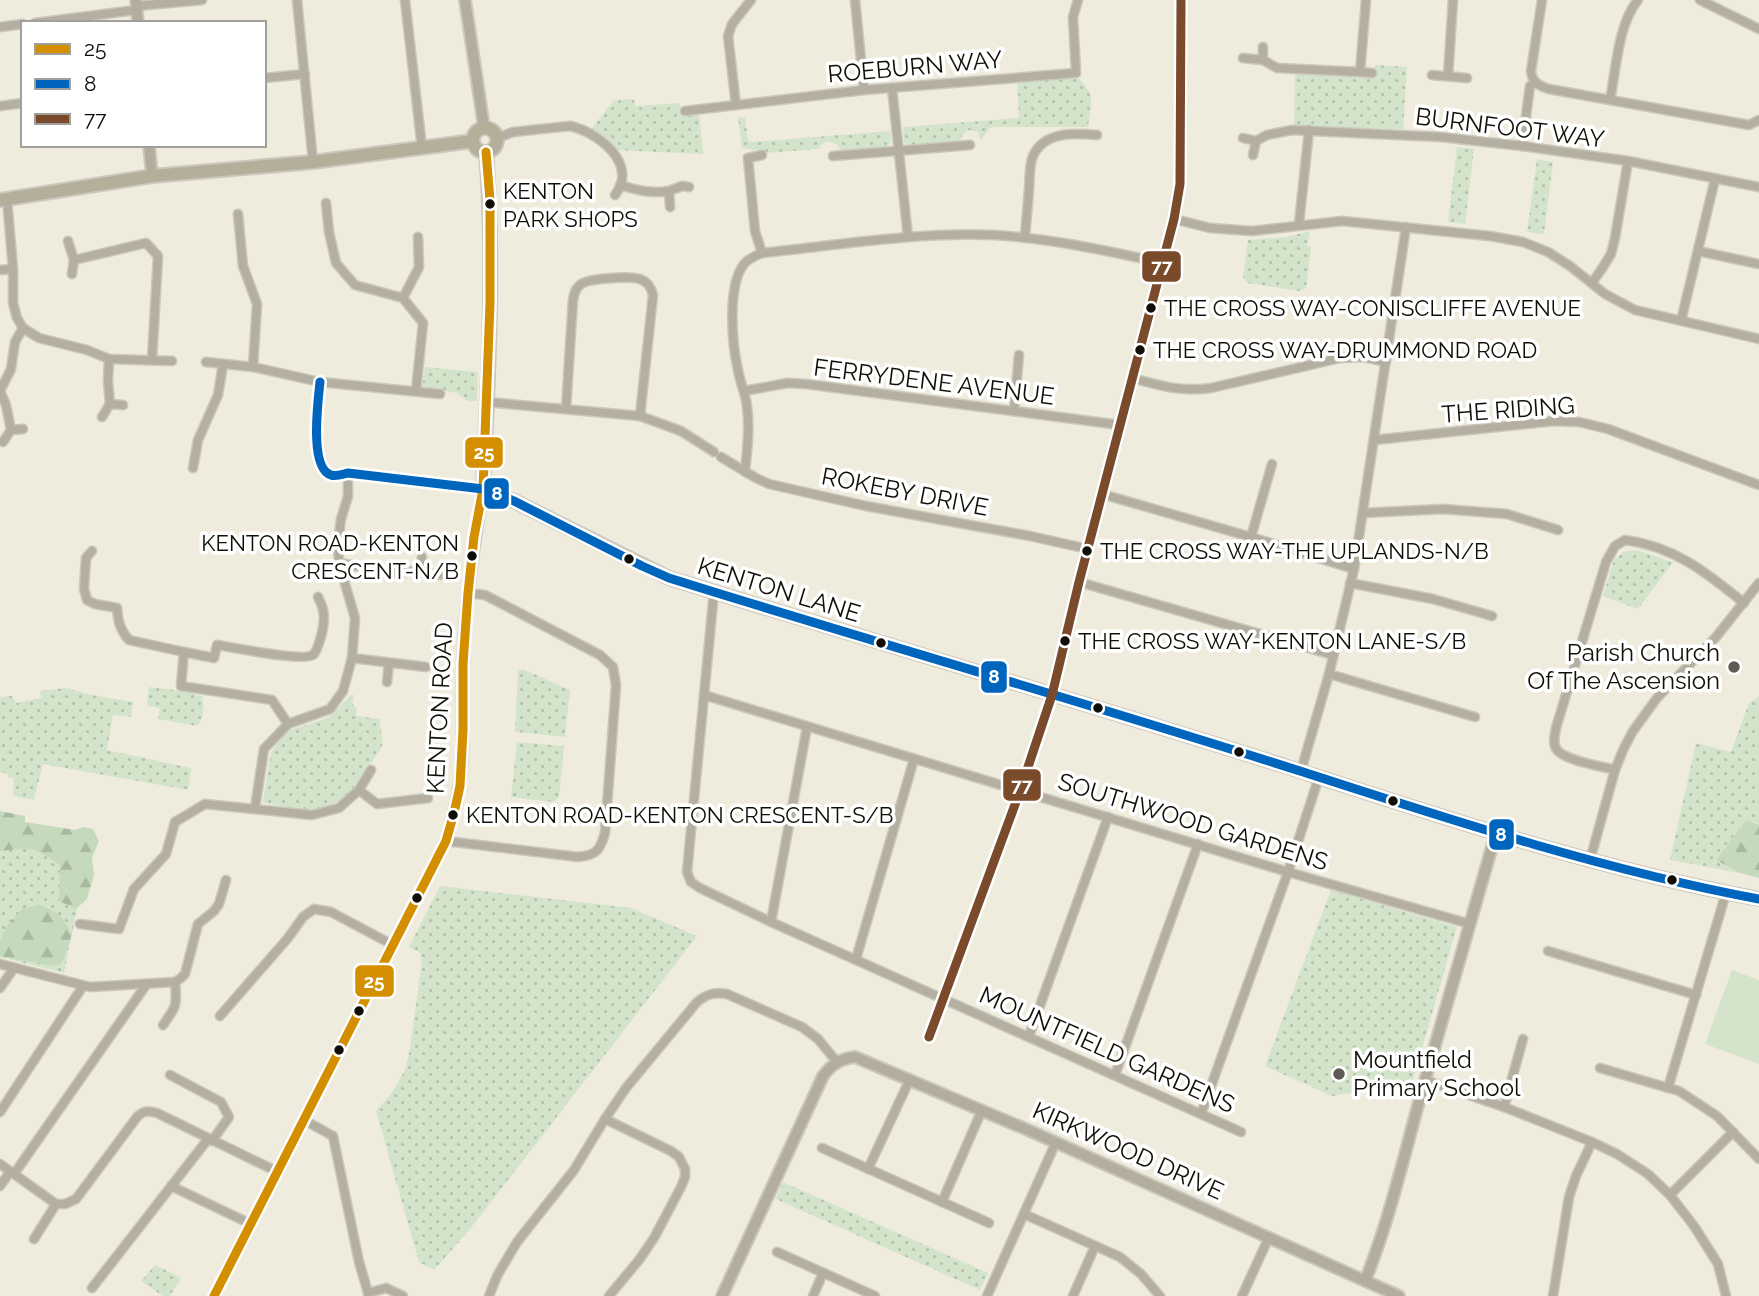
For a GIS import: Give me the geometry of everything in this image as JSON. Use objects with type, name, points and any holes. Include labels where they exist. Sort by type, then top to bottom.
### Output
[{"type":"main road","points":[[484,127],[492,129],[497,138],[495,148],[489,152],[476,148],[473,141],[473,135],[484,127]]},
{"type":"main road","points":[[3,199],[152,176],[313,162],[473,141]]},
{"type":"main road","name":"KENTON ROAD","points":[[483,489],[490,303],[490,200],[486,152]]},
{"type":"main road","name":"KENTON LANE","points":[[483,489],[514,501],[669,578],[1496,833],[1590,860],[1759,900]]},
{"type":"street","points":[[47,21],[136,6],[202,0]]},
{"type":"street","points":[[297,0],[313,162]]},
{"type":"street","points":[[405,0],[422,148]]},
{"type":"street","points":[[465,0],[484,127]]},
{"type":"street","points":[[736,105],[728,36],[732,24],[751,0]]},
{"type":"street","points":[[855,0],[864,90]]},
{"type":"street","name":"ROEBURN WAY","points":[[685,111],[864,90],[1076,73],[1073,17],[1078,0]]},
{"type":"street","points":[[929,1037],[1020,791],[1052,695],[1174,219],[1180,184],[1181,0]]},
{"type":"street","points":[[1360,72],[1366,0]]},
{"type":"street","points":[[1448,76],[1453,0]]},
{"type":"street","points":[[1542,0],[1531,71],[1536,83],[1549,89],[1749,125],[1759,120]]},
{"type":"street","points":[[1610,100],[1621,36],[1632,7],[1638,0]]},
{"type":"street","points":[[1700,0],[1759,29]]},
{"type":"street","points":[[0,27],[21,24]]},
{"type":"street","points":[[1263,47],[1263,60]]},
{"type":"street","points":[[1243,58],[1263,60],[1277,68],[1372,73]]},
{"type":"street","points":[[266,78],[306,74]]},
{"type":"street","points":[[1432,75],[1467,78]]},
{"type":"street","points":[[1522,146],[1530,86],[1536,83]]},
{"type":"street","points":[[892,88],[908,237]]},
{"type":"street","points":[[0,106],[21,103]]},
{"type":"street","points":[[497,138],[513,132],[579,128],[600,140],[622,167],[622,181],[615,195]]},
{"type":"street","name":"BURNFOOT WAY","points":[[1256,141],[1267,135],[1292,130],[1441,136],[1628,161],[1759,187]]},
{"type":"street","points":[[1299,224],[1309,130]]},
{"type":"street","points":[[1025,238],[1034,155],[1051,138],[1060,135],[1097,135]]},
{"type":"street","points":[[1243,138],[1256,141],[1253,155]]},
{"type":"street","points":[[832,156],[970,145]]},
{"type":"street","points":[[149,147],[152,176]]},
{"type":"street","points":[[762,155],[748,158],[755,231],[762,253]]},
{"type":"street","points":[[1592,283],[1611,254],[1628,161]]},
{"type":"street","points":[[1681,321],[1715,179]]},
{"type":"street","points":[[620,185],[651,192],[689,187]]},
{"type":"street","points":[[669,191],[670,207]]},
{"type":"street","points":[[3,199],[13,269],[13,303],[23,328],[38,338],[87,350],[109,359],[172,361]]},
{"type":"street","points":[[326,204],[336,263],[355,285],[403,298],[423,323],[416,391]]},
{"type":"street","points":[[238,214],[243,266],[257,304],[253,367]]},
{"type":"street","points":[[1174,219],[1210,228],[1252,231],[1342,221],[1490,236],[1548,252],[1570,265],[1605,293],[1635,310],[1759,339]]},
{"type":"street","points":[[1301,771],[1329,674],[1353,569],[1406,227]]},
{"type":"street","points":[[745,472],[747,406],[732,338],[738,275],[752,257],[762,253],[908,237],[994,235],[1091,247],[1163,263]]},
{"type":"street","points":[[403,298],[419,267],[418,237]]},
{"type":"street","points":[[68,241],[74,260],[72,274]]},
{"type":"street","points":[[74,260],[146,243],[158,256],[152,360]]},
{"type":"street","points":[[1698,251],[1759,264]]},
{"type":"street","points":[[0,270],[13,269]]},
{"type":"street","points":[[566,409],[575,290],[582,283],[590,281],[633,278],[650,286],[653,295],[640,416]]},
{"type":"street","points":[[3,442],[11,430],[0,391],[11,369],[15,342],[23,328]]},
{"type":"street","points":[[1014,411],[1019,355]]},
{"type":"street","points":[[1132,378],[1176,390],[1192,391],[1340,358],[1363,357],[1386,362]]},
{"type":"street","points":[[102,417],[110,404],[109,359]]},
{"type":"street","points":[[206,362],[253,367],[320,382],[440,394]]},
{"type":"street","points":[[193,468],[198,440],[218,395],[223,363]]},
{"type":"street","points":[[320,382],[316,426],[320,463],[330,475],[348,473],[483,489]]},
{"type":"street","name":"FERRYDENE AVENUE","points":[[744,391],[788,383],[806,384],[1120,425]]},
{"type":"street","name":"ROKEBY DRIVE","points":[[487,402],[640,416],[681,431],[745,472],[769,484],[1088,549]]},
{"type":"street","points":[[110,404],[123,405]]},
{"type":"street","name":"THE RIDING","points":[[1374,440],[1554,421],[1580,422],[1608,429],[1759,485]]},
{"type":"street","points":[[11,430],[23,429]]},
{"type":"street","points":[[1251,537],[1272,464]]},
{"type":"street","points":[[255,808],[264,749],[288,724],[330,709],[344,691],[352,659],[355,618],[339,563],[338,543],[348,496],[348,473]]},
{"type":"street","name":"KENTON ROAD","points":[[214,1296],[446,841],[460,786],[468,593],[483,489]]},
{"type":"street","points":[[1102,494],[1353,569]]},
{"type":"street","points":[[1363,513],[1443,509],[1507,514],[1558,530]]},
{"type":"street","points":[[1615,770],[1571,758],[1558,751],[1554,742],[1606,562],[1615,546],[1625,540],[1633,541],[1675,554],[1698,567],[1744,603]]},
{"type":"street","points":[[92,551],[86,558],[84,589],[87,600],[117,608],[119,624],[129,639],[184,652],[214,658],[217,645],[296,657],[311,656],[317,649],[325,619],[324,607],[318,597]]},
{"type":"street","points":[[420,572],[422,558]]},
{"type":"street","points":[[339,563],[396,573],[442,575]]},
{"type":"street","points":[[1079,582],[1333,655]]},
{"type":"street","points":[[1350,583],[1433,599],[1492,616]]},
{"type":"street","points":[[1590,860],[1624,747],[1657,698],[1716,636],[1759,583]]},
{"type":"street","points":[[704,695],[714,592]]},
{"type":"street","points":[[446,841],[578,857],[591,856],[601,847],[606,832],[617,685],[613,667],[600,655],[485,595],[468,593]]},
{"type":"street","points":[[184,652],[181,686],[272,700],[288,724]]},
{"type":"street","points":[[352,659],[426,667]]},
{"type":"street","points":[[387,682],[389,663]]},
{"type":"street","points":[[1329,674],[1475,717]]},
{"type":"street","name":"SOUTHWOOD GARDENS","points":[[704,695],[1288,872],[1470,924]]},
{"type":"street","name":"MOUNTFIELD GARDENS","points":[[704,695],[688,872],[691,881],[700,888],[771,922],[1241,1132]]},
{"type":"street","points":[[771,922],[807,727]]},
{"type":"street","points":[[856,959],[914,759]]},
{"type":"street","points":[[80,924],[119,929],[134,889],[166,855],[176,822],[205,804],[312,815],[339,808],[359,790],[371,769]]},
{"type":"street","points":[[1201,1114],[1319,778]]},
{"type":"street","points":[[359,790],[377,804],[428,798]]},
{"type":"street","points":[[1029,1036],[1108,817]]},
{"type":"street","points":[[1365,1281],[1402,1171],[1425,1080],[1496,833]]},
{"type":"street","points":[[1115,1075],[1198,844]]},
{"type":"street","points":[[0,964],[94,988],[175,982],[185,974],[198,924],[219,904],[226,880]]},
{"type":"street","points":[[1668,1088],[1726,893]]},
{"type":"street","points":[[220,1016],[308,912],[314,909],[331,912],[393,945]]},
{"type":"street","points":[[1548,951],[1696,995]]},
{"type":"street","points":[[0,988],[14,968]]},
{"type":"street","points":[[163,1025],[177,1003],[175,982]]},
{"type":"street","points":[[0,1186],[146,985]]},
{"type":"street","points":[[0,1112],[83,986]]},
{"type":"street","points":[[489,1296],[497,1276],[517,1242],[574,1170],[626,1088],[697,1002],[716,992],[727,994],[802,1027],[818,1039],[834,1065],[823,1076],[722,1296]]},
{"type":"street","points":[[1504,1107],[1524,1040]]},
{"type":"street","name":"KIRKWOOD DRIVE","points":[[834,1065],[844,1058],[855,1057],[910,1079],[1399,1296]]},
{"type":"street","points":[[1600,1068],[1679,1091],[1717,1116],[1759,1159]]},
{"type":"street","points":[[92,1288],[171,1186],[229,1117],[221,1102],[170,1075]]},
{"type":"street","points":[[869,1169],[910,1079]]},
{"type":"street","points":[[1425,1080],[1504,1107],[1592,1142],[1648,1174],[1670,1195],[1694,1226],[1718,1264],[1726,1296]]},
{"type":"street","points":[[942,1202],[982,1110]]},
{"type":"street","points":[[0,1164],[56,1204],[65,1204],[76,1199],[137,1117],[148,1111],[278,1172]]},
{"type":"street","points":[[605,1119],[671,1152],[679,1157],[685,1169],[681,1187],[654,1238],[609,1296]]},
{"type":"street","points":[[304,1120],[333,1136],[368,1294],[386,1288],[403,1296]]},
{"type":"street","points":[[1670,1195],[1733,1132]]},
{"type":"street","points":[[987,1296],[1056,1142]]},
{"type":"street","points":[[1553,1296],[1569,1197],[1592,1142]]},
{"type":"street","points":[[821,1148],[989,1223]]},
{"type":"street","points":[[171,1186],[251,1224]]},
{"type":"street","points":[[34,1239],[56,1204]]},
{"type":"street","points":[[1024,1214],[1120,1257],[1160,1296]]},
{"type":"street","points":[[1242,1296],[1269,1237]]},
{"type":"street","points":[[1073,1296],[1095,1246]]},
{"type":"street","points":[[777,1252],[875,1296]]},
{"type":"street","points":[[813,1296],[823,1273]]},
{"type":"green space","points":[[1375,65],[1407,67],[1403,129],[1294,126],[1295,72],[1374,75]]},
{"type":"green space","points":[[1077,77],[1090,94],[1088,127],[995,127],[990,128],[980,140],[978,132],[968,130],[959,143],[904,143],[903,127],[1019,118],[1017,79]]},
{"type":"green space","points":[[634,99],[635,106],[680,103],[681,115],[699,113],[703,154],[615,150],[591,129],[614,100]]},
{"type":"green space","points":[[745,117],[748,140],[751,142],[890,131],[891,142],[885,148],[841,151],[838,145],[827,141],[819,149],[764,153],[742,148],[738,118]]},
{"type":"green space","points":[[1457,147],[1474,149],[1465,224],[1448,222]]},
{"type":"green space","points":[[1537,159],[1553,162],[1544,234],[1527,232]]},
{"type":"green space","points":[[1310,231],[1307,246],[1311,247],[1306,288],[1299,291],[1247,283],[1243,278],[1248,240],[1287,237]]},
{"type":"green space","points":[[425,367],[478,372],[477,401],[468,401],[457,393],[422,388]]},
{"type":"green space","points":[[1636,550],[1673,562],[1638,609],[1603,596],[1614,560],[1623,552]]},
{"type":"green space","points":[[523,669],[570,690],[565,737],[515,732],[518,671]]},
{"type":"green space","points":[[149,687],[202,696],[203,712],[200,723],[197,726],[158,719],[160,708],[147,706]]},
{"type":"green space","points":[[65,688],[133,702],[131,717],[113,715],[107,750],[191,768],[188,790],[43,764],[34,800],[13,796],[14,779],[0,772],[0,697],[12,696],[16,703],[41,698],[40,691]]},
{"type":"green space","points":[[354,695],[352,703],[357,709],[356,716],[380,719],[382,740],[379,752],[356,785],[334,804],[322,808],[296,809],[263,802],[271,752],[287,731],[328,718]]},
{"type":"green space","points":[[1759,696],[1759,825],[1746,820],[1716,860],[1740,873],[1670,860],[1696,743],[1731,752],[1749,703]]},
{"type":"green space","points":[[517,742],[564,746],[559,797],[553,802],[511,797]]},
{"type":"green space","points":[[0,811],[25,816],[25,822],[75,830],[83,827],[93,829],[99,841],[92,858],[94,875],[87,899],[76,909],[59,901],[60,865],[32,849],[0,851]]},
{"type":"green space","points":[[0,819],[93,833],[64,973],[0,957]]},
{"type":"green space","points":[[1746,820],[1759,825],[1759,878],[1740,873],[1716,860]]},
{"type":"green space","points":[[440,886],[631,908],[697,936],[470,1229],[434,1270],[419,1262],[376,1111],[391,1094],[405,1070],[422,961],[420,953],[409,947]]},
{"type":"green space","points":[[1331,890],[1457,927],[1412,1083],[1332,1096],[1265,1066]]},
{"type":"green space","points":[[41,905],[60,915],[72,934],[62,963],[54,966],[0,956],[0,942],[6,927],[22,909]]},
{"type":"green space","points":[[1732,970],[1759,980],[1759,1064],[1705,1044]]},
{"type":"green space","points":[[783,1182],[988,1273],[980,1290],[776,1199]]},
{"type":"green space","points":[[155,1265],[181,1278],[170,1296],[163,1296],[141,1281]]},
{"type":"transit line","name":"77","points":[[929,1037],[1020,791],[1052,695],[1174,219],[1180,184],[1181,0]]},
{"type":"transit line","name":"25","points":[[214,1296],[446,841],[454,813],[460,786],[468,593],[483,489],[490,303],[490,200],[486,152]]},
{"type":"transit line","name":"8","points":[[320,382],[317,448],[324,470],[331,475],[348,473],[483,489],[514,501],[669,578],[1585,859],[1759,899]]},
{"type":"place","name":"KENTON PARK SHOPS","points":[[490,204]]},
{"type":"place","name":"THE CROSS WAY-CONISCLIFFE AVENUE","points":[[1151,308]]},
{"type":"place","name":"THE CROSS WAY-DRUMMOND ROAD","points":[[1140,350]]},
{"type":"place","name":"THE CROSS WAY-THE UPLANDS-N/B","points":[[1087,551]]},
{"type":"place","name":"KENTON ROAD-KENTON CRESCENT-N/B","points":[[472,556]]},
{"type":"place","name":"THE CROSS WAY-KENTON LANE-S/B","points":[[1065,641]]},
{"type":"place","name":"Parish Church Of The Ascension","points":[[1734,667]]},
{"type":"place","name":"KENTON ROAD-KENTON CRESCENT-S/B","points":[[453,815]]},
{"type":"place","name":"Mountfield Primary School","points":[[1339,1074]]}]
